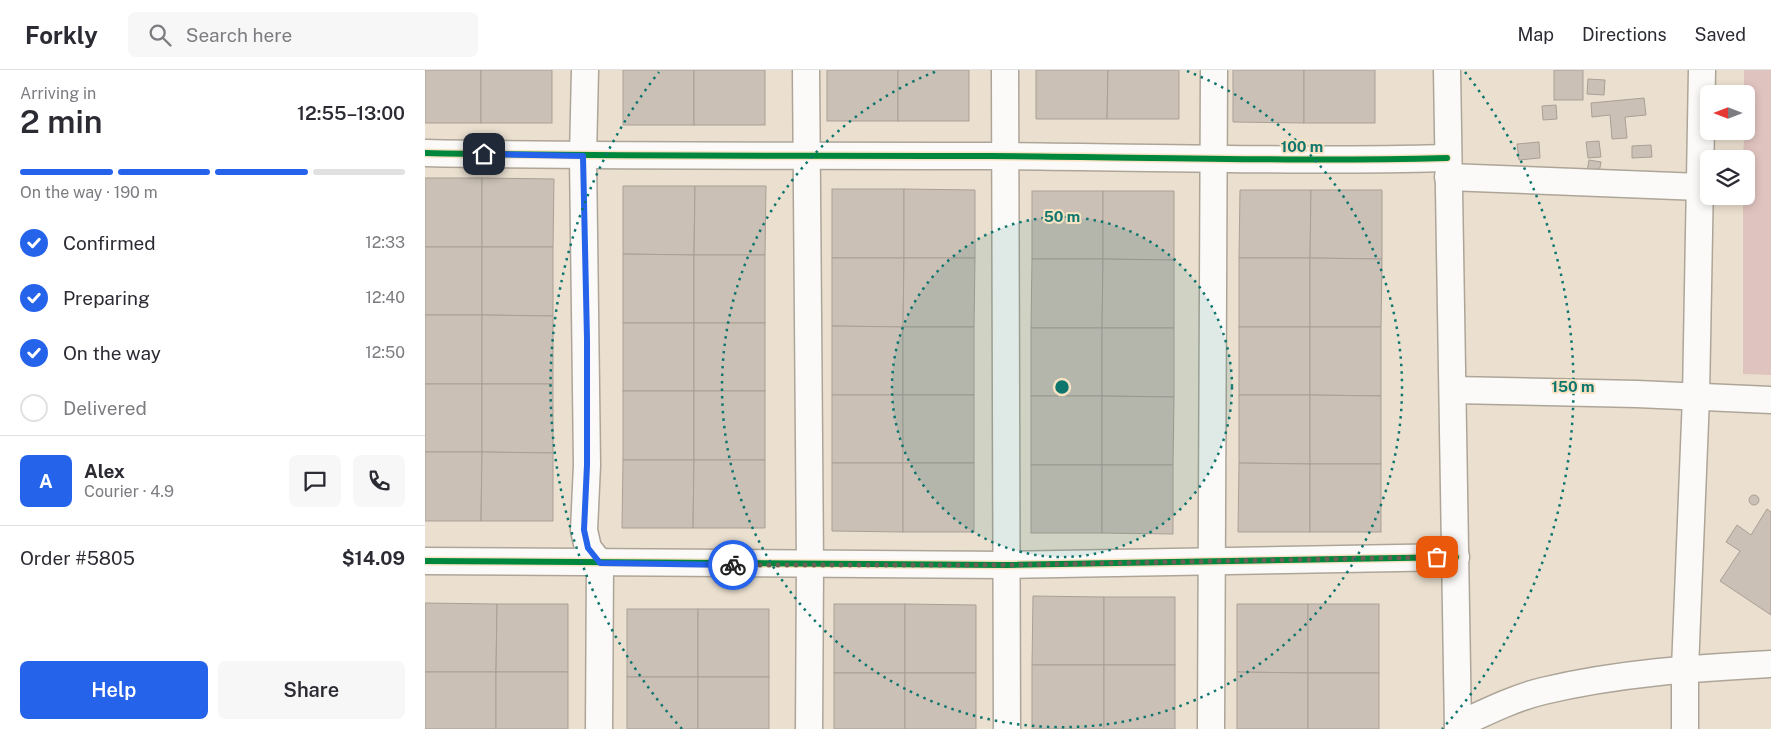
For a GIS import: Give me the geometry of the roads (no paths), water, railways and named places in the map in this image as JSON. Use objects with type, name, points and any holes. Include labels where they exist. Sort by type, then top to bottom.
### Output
[{"type":"street","points":[[585,70],[583,156],[587,339],[587,465],[584,530],[588,548],[600,563],[599,729]]},
{"type":"street","points":[[806,70],[810,565],[809,729]]},
{"type":"street","points":[[1005,70],[1007,729]]},
{"type":"street","points":[[1211,729],[1214,70]]},
{"type":"street","points":[[1447,70],[1447,167],[1453,390],[1458,727],[1502,705],[1542,691],[1604,679],[1685,669],[1771,664]]},
{"type":"street","points":[[1701,150],[1702,70]]},
{"type":"street","points":[[425,153],[583,156],[1213,157],[1349,160],[1700,187],[1696,397],[1685,669],[1685,729]]},
{"type":"street","points":[[1453,390],[1637,394],[1771,400]]},
{"type":"street","points":[[425,561],[1006,565],[1456,557]]}]
